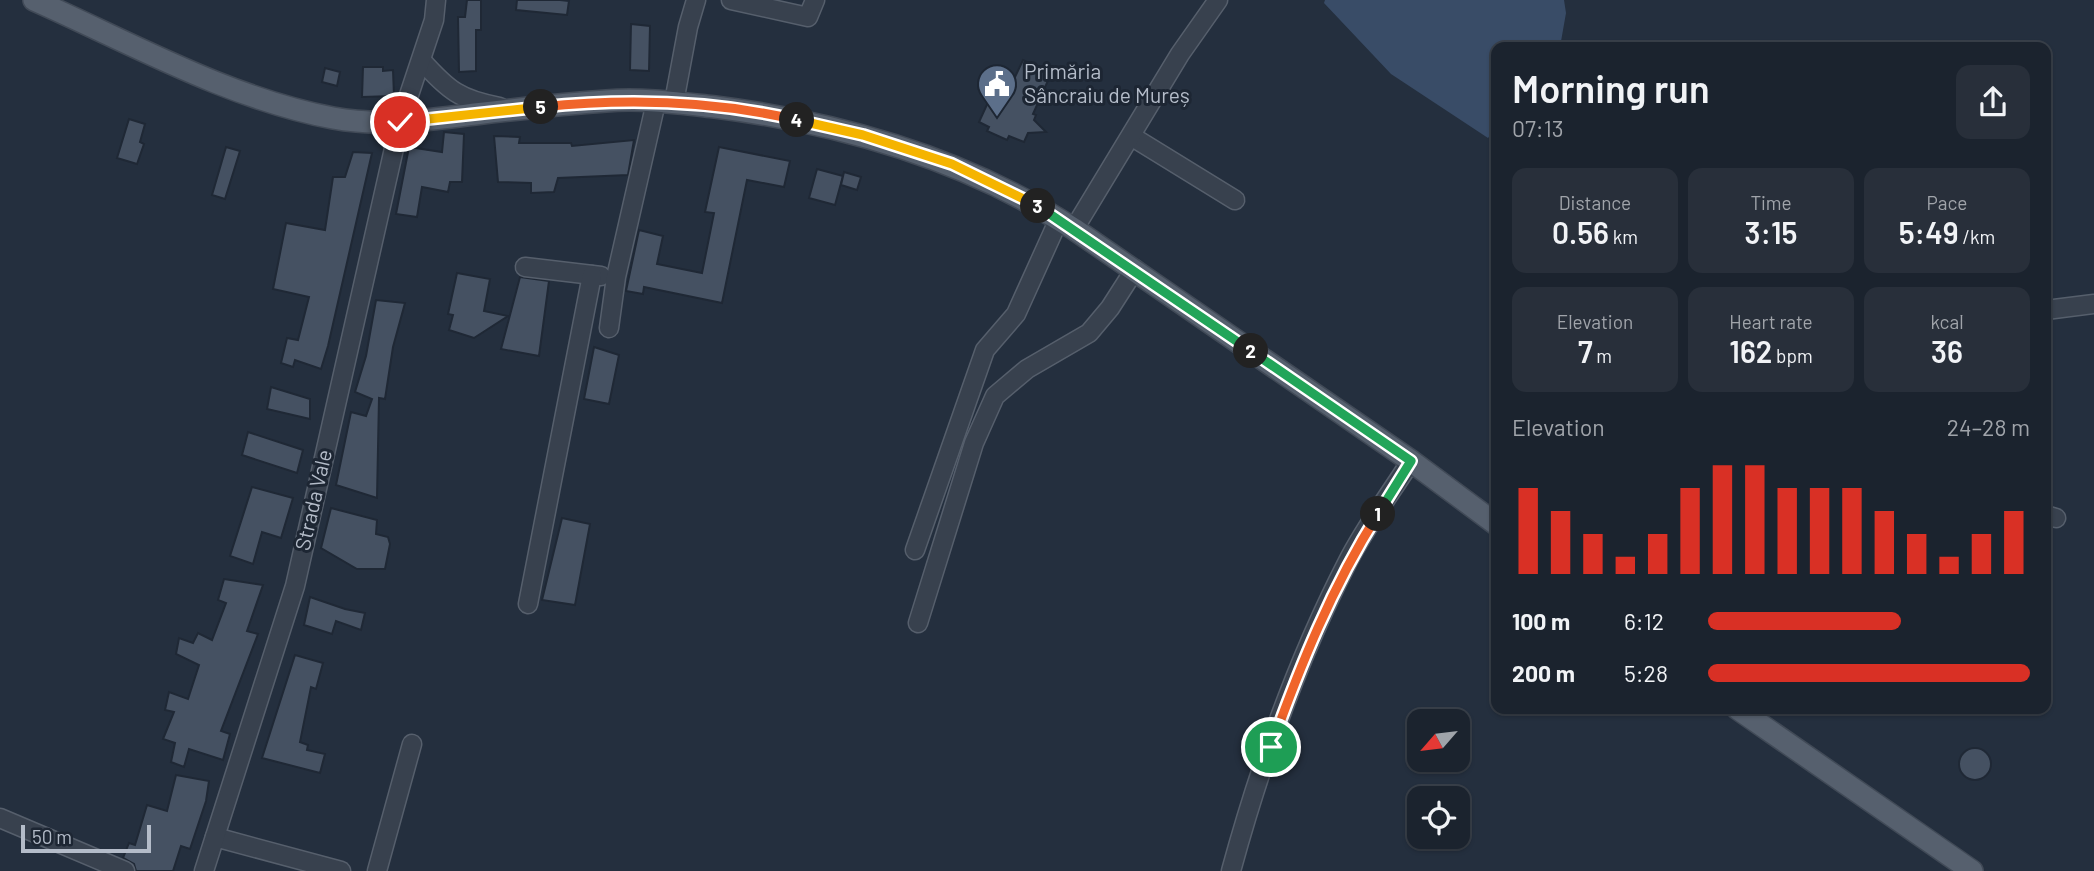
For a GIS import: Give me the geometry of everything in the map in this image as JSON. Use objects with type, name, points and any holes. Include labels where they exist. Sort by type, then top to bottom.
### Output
[{"type":"main road","points":[[34,0],[242,93],[335,119],[400,122],[609,100],[665,102],[774,114],[863,135],[952,164],[1042,207],[1411,461],[1491,520]]},
{"type":"main road","points":[[1745,714],[1972,871]]},
{"type":"street","name":"Strada Vale","points":[[204,871],[295,586],[400,122],[422,61],[434,20],[436,0]]},
{"type":"street","points":[[609,328],[617,277],[696,0]]},
{"type":"street","points":[[731,0],[808,18],[814,0]]},
{"type":"street","points":[[915,550],[985,350],[1016,314],[1067,224],[1131,135],[1180,54],[1217,0]]},
{"type":"street","points":[[422,61],[447,89],[477,103],[513,110]]},
{"type":"street","points":[[1131,135],[1234,201]]},
{"type":"street","points":[[525,267],[617,277]]},
{"type":"street","points":[[918,623],[974,443],[995,396],[1027,369],[1089,333],[1111,308],[1135,269]]},
{"type":"street","points":[[528,604],[592,275]]},
{"type":"street","points":[[2051,309],[2094,304]]},
{"type":"street","points":[[1231,871],[1243,828],[1300,666],[1349,559],[1411,461]]},
{"type":"street","points":[[377,871],[412,744]]},
{"type":"street","points":[[0,818],[125,871]]},
{"type":"street","points":[[215,837],[341,871]]},
{"type":"water","points":[[1325,0],[1564,0],[1566,13],[1561,42],[1491,42],[1491,134],[1488,138],[1391,74],[1324,3]]},
{"type":"building","points":[[467,0],[481,0],[481,30],[476,30],[476,71],[459,72],[458,17],[465,17]]},
{"type":"building","points":[[517,0],[569,1],[567,15],[516,10]]},
{"type":"building","points":[[631,24],[650,26],[649,71],[630,70]]},
{"type":"building","points":[[1023,60],[1051,74],[1033,114],[1036,115],[1034,120],[1046,132],[1028,133],[1024,142],[1009,136],[1007,140],[987,131],[989,127],[979,122],[995,87],[1008,92]]},
{"type":"building","points":[[363,67],[393,70],[394,96],[362,97]]},
{"type":"building","points":[[325,68],[340,72],[337,86],[322,82]]},
{"type":"building","points":[[129,119],[145,124],[140,142],[144,144],[137,164],[117,158]]},
{"type":"building","points":[[444,132],[464,134],[462,182],[450,182],[448,192],[422,187],[417,217],[396,214],[409,147],[442,152]]},
{"type":"building","points":[[494,136],[520,137],[519,143],[571,143],[572,146],[634,140],[628,175],[558,178],[554,192],[531,193],[531,183],[498,182]]},
{"type":"building","points":[[226,147],[240,151],[225,199],[212,195]]},
{"type":"building","points":[[719,147],[790,161],[784,187],[747,180],[722,303],[644,287],[643,294],[626,291],[639,230],[663,236],[657,264],[702,273],[714,213],[705,212]]},
{"type":"building","points":[[353,152],[372,153],[328,346],[321,369],[295,360],[293,367],[281,363],[287,338],[298,340],[309,297],[273,289],[286,223],[325,230],[333,177],[345,177]]},
{"type":"building","points":[[817,169],[843,176],[835,205],[809,198]]},
{"type":"building","points":[[844,172],[861,177],[857,190],[841,185]]},
{"type":"building","points":[[457,273],[490,279],[484,311],[508,316],[474,338],[449,330],[453,315],[448,314]]},
{"type":"building","points":[[520,277],[549,281],[539,356],[501,349]]},
{"type":"building","points":[[376,300],[405,303],[393,347],[385,399],[379,398],[377,498],[336,485],[351,412],[366,416],[372,399],[355,392],[366,356]]},
{"type":"building","points":[[594,347],[619,355],[609,404],[584,399]]},
{"type":"building","points":[[271,387],[310,399],[310,419],[267,409]]},
{"type":"building","points":[[248,432],[303,450],[297,473],[242,455]]},
{"type":"building","points":[[252,487],[293,498],[281,538],[262,532],[253,564],[230,556]]},
{"type":"building","points":[[331,508],[377,520],[376,534],[388,537],[390,544],[385,569],[357,569],[321,548]]},
{"type":"building","points":[[562,518],[590,524],[575,605],[542,600]]},
{"type":"building","points":[[224,579],[263,585],[247,631],[258,634],[221,731],[230,734],[223,760],[189,749],[184,767],[171,762],[175,743],[163,739],[174,712],[165,710],[169,692],[188,699],[199,665],[176,654],[179,638],[193,643],[198,633],[212,640],[226,603],[218,600]]},
{"type":"building","points":[[310,597],[365,613],[361,630],[336,621],[332,634],[304,625]]},
{"type":"building","points":[[295,655],[323,663],[316,689],[311,687],[300,742],[308,745],[307,750],[325,754],[320,773],[262,758]]},
{"type":"building","points":[[1975,748],[1986,753],[1991,764],[1986,775],[1975,780],[1964,775],[1959,764],[1964,753]]},
{"type":"building","points":[[176,775],[209,781],[206,801],[190,849],[181,846],[173,871],[136,871],[134,864],[123,858],[129,843],[135,845],[147,805],[167,811]]},
{"type":"place","name":"Primăria Sâncraiu de Mureș","points":[[997,118]]},
{"type":"route","points":[[400,122],[609,100],[674,102],[774,114],[863,135],[952,164],[1042,207],[1411,461],[1349,559],[1300,666],[1271,747]]}]
